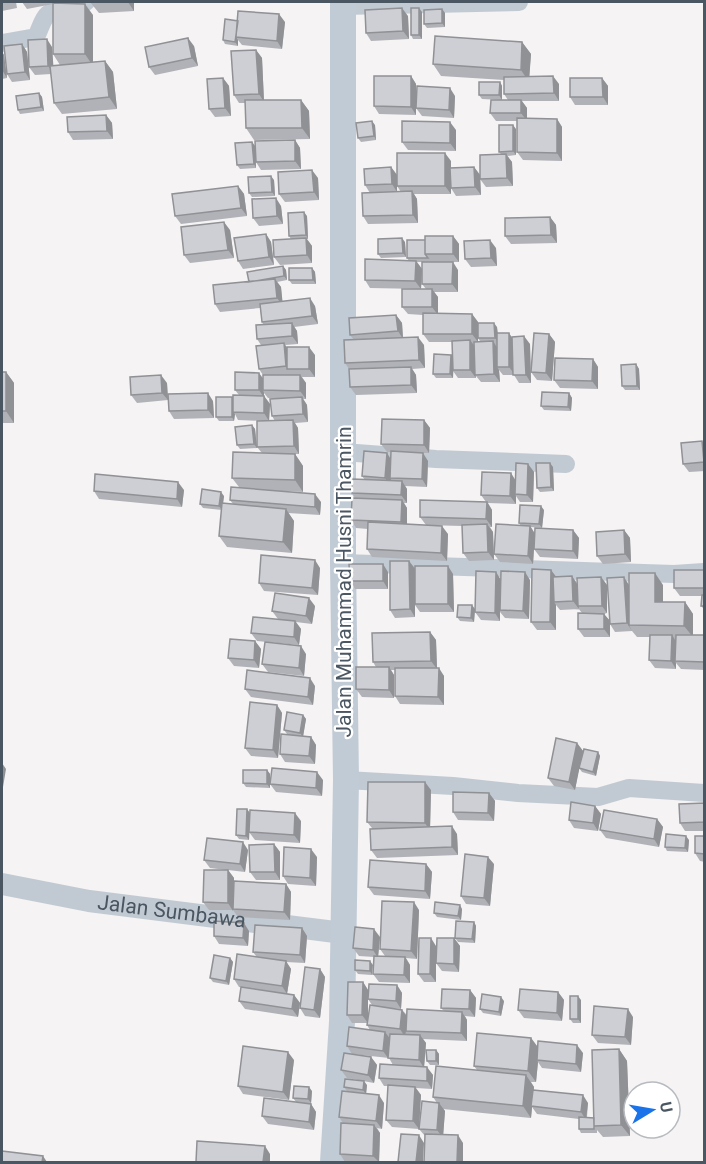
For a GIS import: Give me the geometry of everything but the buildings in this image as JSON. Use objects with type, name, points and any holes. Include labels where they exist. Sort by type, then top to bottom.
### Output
[{"type":"main road","name":"Jalan Muhammad Husni Thamrin","points":[[333,1162],[342,1022],[346,780],[343,562],[343,4]]},
{"type":"street","points":[[2,43],[36,37],[47,14],[86,2]]},
{"type":"street","points":[[343,4],[519,2]]},
{"type":"street","points":[[343,452],[436,459],[566,464]]},
{"type":"street","points":[[343,562],[662,573],[705,572]]},
{"type":"street","points":[[346,780],[598,797],[629,788],[705,793]]},
{"type":"street","name":"Jalan Sumbawa","points":[[2,884],[89,901],[343,933]]}]
